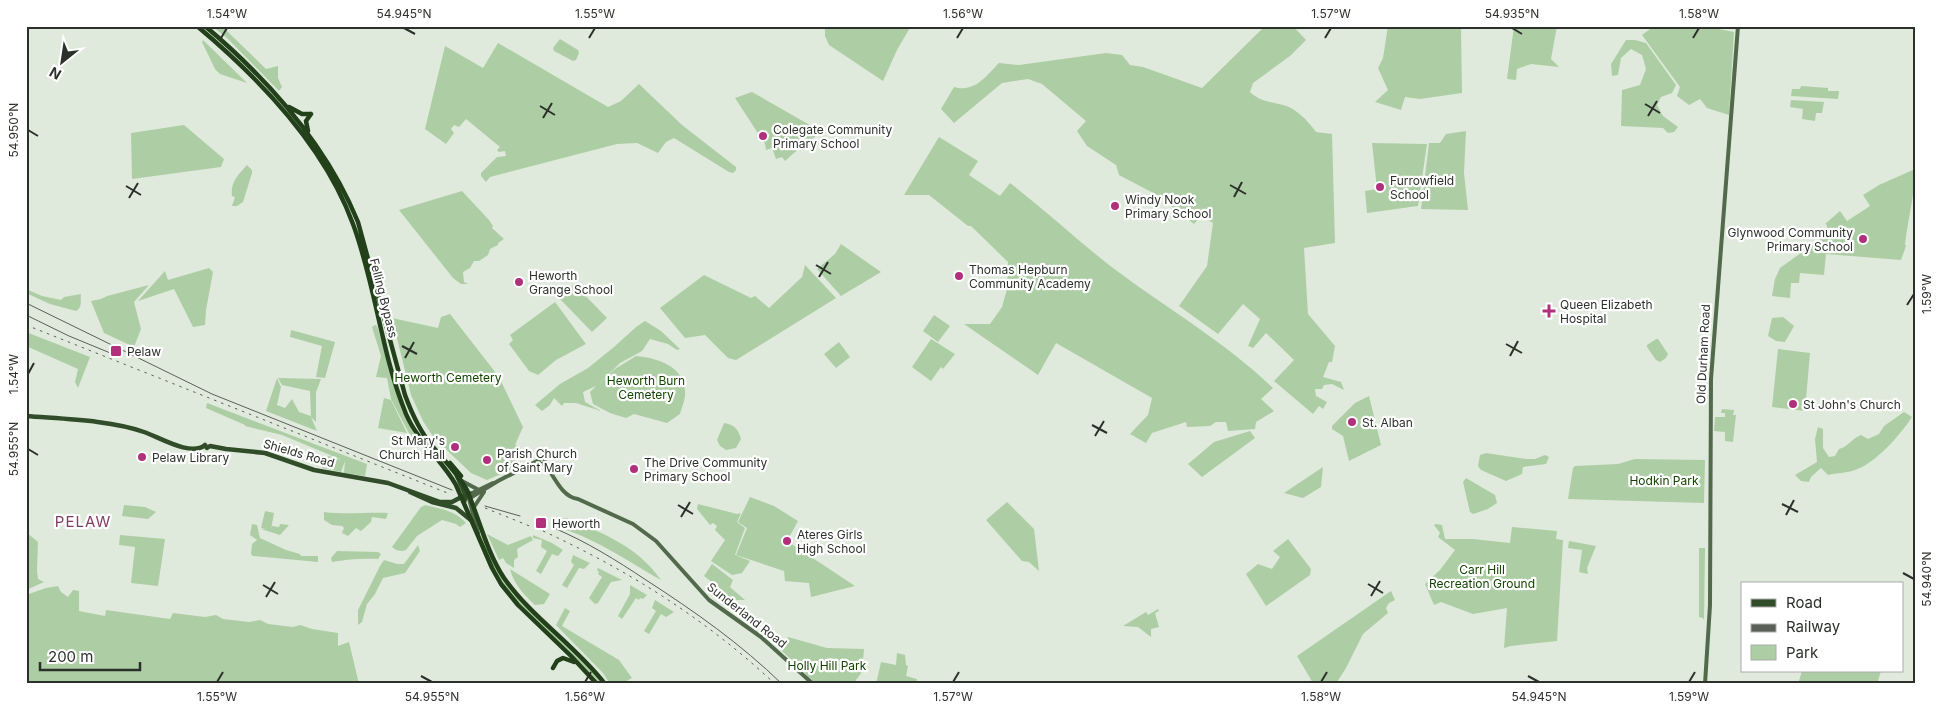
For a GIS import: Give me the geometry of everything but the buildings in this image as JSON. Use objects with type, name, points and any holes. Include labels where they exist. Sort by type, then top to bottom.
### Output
[{"type":"highway","name":"Felling Bypass","points":[[197,26],[237,62],[286,114],[313,148],[329,173],[353,224],[389,361],[406,414],[423,443],[474,507],[493,557],[509,585],[587,663],[605,684]]},
{"type":"highway","name":"Felling Bypass","points":[[205,26],[238,55],[286,106],[308,133],[334,171],[347,196],[366,249],[405,395],[419,428],[462,480],[473,522],[492,568],[507,592],[586,670],[597,684]]},
{"type":"highway","points":[[286,106],[302,114],[311,114],[306,121],[308,133]]},
{"type":"highway","points":[[439,454],[457,470],[462,480]]},
{"type":"highway","points":[[553,668],[559,660],[566,658],[586,670]]},
{"type":"main road","name":"Old Durham Road","points":[[1705,684],[1710,605],[1710,379],[1738,26]]},
{"type":"main road","name":"Shields Road","points":[[26,416],[83,420],[131,429],[185,447],[202,448],[208,445],[226,450],[265,452],[314,470],[388,484],[432,502],[451,505]]},
{"type":"main road","name":"Sunderland Road","points":[[496,482],[522,468],[541,462],[570,498],[578,499],[633,524],[656,541],[708,600],[761,637],[812,684]]},
{"type":"main road","points":[[457,474],[478,527],[478,534]]},
{"type":"main road","points":[[462,480],[477,489]]},
{"type":"main road","points":[[466,497],[477,489],[496,482]]},
{"type":"main road","points":[[451,505],[485,490],[496,482]]},
{"type":"main road","points":[[474,507],[485,490]]},
{"type":"main road","points":[[451,505],[460,510],[473,522]]},
{"type":"green space","points":[[212,26],[227,26],[227,31],[266,69],[278,66],[278,78],[282,87],[279,91],[228,39]]},
{"type":"green space","points":[[825,26],[911,26],[897,50],[883,81],[829,45],[825,36]]},
{"type":"green space","points":[[1265,26],[1293,26],[1306,40],[1290,56],[1253,83],[1250,92],[1261,99],[1293,109],[1316,132],[1332,134],[1335,243],[1304,248],[1308,314],[1335,346],[1332,362],[1329,362],[1323,377],[1341,382],[1344,390],[1332,384],[1324,385],[1322,389],[1315,389],[1316,396],[1327,402],[1323,409],[1319,406],[1313,414],[1274,381],[1294,360],[1266,333],[1253,348],[1248,346],[1260,319],[1243,304],[1218,334],[1179,306],[1207,266],[1213,223],[1201,216],[1194,224],[1157,195],[1119,175],[1116,165],[1087,146],[1077,131],[1086,121],[1042,84],[1028,79],[1002,83],[954,123],[941,109],[954,87],[968,88],[974,85],[985,78],[999,63],[1019,65],[1106,53],[1122,55],[1130,65],[1143,67],[1202,88]]},
{"type":"green space","points":[[1388,26],[1461,26],[1462,93],[1420,99],[1405,97],[1401,110],[1375,102],[1388,90],[1378,68],[1383,58]]},
{"type":"green space","points":[[1514,26],[1557,26],[1551,59],[1559,67],[1531,64],[1517,69],[1516,80],[1507,79]]},
{"type":"green space","points":[[1654,26],[1703,26],[1734,32],[1729,115],[1707,108],[1700,99],[1689,105],[1677,96],[1680,87],[1642,35]]},
{"type":"green space","points":[[560,39],[578,50],[579,53],[576,60],[573,61],[554,51],[553,48]]},
{"type":"green space","points":[[203,40],[247,83],[220,74],[215,69],[202,42]]},
{"type":"green space","points":[[1626,40],[1646,43],[1676,85],[1672,93],[1661,97],[1657,105],[1663,116],[1678,127],[1674,132],[1668,133],[1663,128],[1621,126],[1622,90],[1640,85],[1646,69],[1642,55],[1631,49],[1621,58],[1618,75],[1612,76],[1611,64]]},
{"type":"green space","points":[[498,43],[608,107],[621,101],[639,84],[682,125],[736,167],[736,170],[733,173],[729,172],[674,138],[666,142],[658,153],[637,143],[617,144],[490,177],[486,182],[481,173],[497,157],[506,156],[505,151],[499,152],[497,150],[500,147],[466,119],[459,127],[454,125],[451,129],[454,133],[446,144],[425,129],[445,46],[483,68]]},
{"type":"green space","points":[[1801,86],[1828,88],[1828,91],[1839,91],[1838,99],[1791,96],[1792,89],[1800,89]]},
{"type":"green space","points":[[752,92],[822,132],[804,144],[785,161],[782,157],[776,159],[772,148],[766,150],[765,144],[735,98]]},
{"type":"green space","points":[[1791,100],[1824,102],[1822,113],[1816,113],[1815,121],[1802,119],[1803,109],[1790,107]]},
{"type":"green space","points":[[184,125],[224,159],[221,167],[132,179],[131,133]]},
{"type":"green space","points":[[1466,131],[1464,173],[1468,210],[1421,209],[1429,143],[1440,143],[1446,134]]},
{"type":"green space","points":[[939,137],[978,161],[969,175],[1000,196],[1010,183],[1109,265],[1214,339],[1254,371],[1273,388],[1261,399],[1274,411],[1256,422],[1255,429],[1228,431],[1226,422],[1216,422],[1210,426],[1187,427],[1186,422],[1152,433],[1146,443],[1130,434],[1148,415],[1152,398],[1056,343],[1038,375],[964,324],[990,324],[1002,307],[1007,289],[1008,262],[971,226],[968,226],[929,195],[904,195]]},
{"type":"green space","points":[[1372,143],[1427,144],[1418,206],[1367,213],[1365,191],[1377,189]]},
{"type":"green space","points":[[247,165],[252,170],[252,173],[243,202],[237,206],[232,206],[235,197],[232,196],[232,187],[238,175]]},
{"type":"green space","name":"Glynwood Community Primary School","points":[[1915,169],[1906,246],[1901,260],[1826,254],[1824,275],[1800,273],[1799,283],[1791,283],[1790,298],[1772,296],[1775,279],[1780,268],[1826,235],[1827,225],[1825,224],[1840,211],[1847,221],[1870,206],[1863,195],[1879,185]]},
{"type":"green space","points":[[462,191],[489,220],[493,226],[492,228],[504,239],[490,249],[488,255],[479,261],[474,261],[470,268],[463,272],[464,282],[468,284],[461,284],[453,278],[399,210]]},
{"type":"green space","points":[[841,244],[881,272],[841,296],[817,269],[835,254]]},
{"type":"green space","points":[[805,265],[836,298],[736,360],[728,358],[705,335],[685,338],[660,308],[704,275],[751,298],[755,296],[769,308],[802,277]]},
{"type":"green space","points":[[209,268],[213,272],[205,325],[193,327],[174,289],[138,301],[165,271],[168,280]]},
{"type":"green space","points":[[574,284],[607,318],[592,332],[560,299]]},
{"type":"green space","points":[[149,285],[134,302],[141,329],[134,347],[104,333],[91,301]]},
{"type":"green space","points":[[26,289],[42,296],[61,300],[64,297],[81,294],[80,306],[76,311],[50,304],[26,293]]},
{"type":"green space","points":[[555,302],[586,344],[556,360],[538,375],[529,371],[509,344],[513,340],[510,335]]},
{"type":"green space","name":"Heworth Cemetery","points":[[450,314],[499,377],[523,427],[515,445],[521,448],[510,470],[487,480],[471,473],[434,438],[423,421],[411,395],[392,318],[438,328],[441,317]]},
{"type":"green space","points":[[934,315],[950,326],[938,342],[923,331]]},
{"type":"green space","points":[[1783,317],[1794,326],[1785,342],[1776,341],[1768,336],[1772,318]]},
{"type":"green space","name":"Heworth Burn Cemetery","points":[[645,321],[661,331],[680,349],[677,350],[668,344],[650,339],[642,351],[620,363],[599,384],[615,369],[636,356],[660,361],[675,369],[683,382],[685,397],[680,414],[667,423],[634,414],[626,418],[610,413],[593,404],[590,392],[596,386],[583,392],[585,402],[601,411],[576,403],[564,403],[562,406],[554,398],[550,405],[542,411],[535,405],[560,384],[588,368]]},
{"type":"green space","points":[[377,326],[401,408],[416,438],[413,441],[391,399],[387,378],[376,377],[381,356],[372,327]]},
{"type":"green space","points":[[291,330],[335,342],[325,378],[316,377],[322,346],[290,337]]},
{"type":"green space","points":[[26,332],[90,357],[78,388],[75,382],[78,369],[26,346]]},
{"type":"green space","points":[[931,339],[955,354],[943,369],[941,367],[931,381],[912,367]]},
{"type":"green space","points":[[1658,339],[1668,354],[1660,362],[1656,360],[1647,347]]},
{"type":"green space","points":[[839,342],[850,357],[836,368],[824,354]]},
{"type":"green space","points":[[1778,349],[1810,353],[1805,411],[1772,407]]},
{"type":"green space","points":[[277,378],[281,387],[277,405],[285,408],[292,399],[299,412],[311,416],[310,391],[282,385],[278,378],[321,379],[316,392],[316,422],[311,417],[317,431],[266,411]]},
{"type":"green space","points":[[1369,396],[1381,445],[1349,461],[1343,436],[1332,429],[1332,426],[1355,403]]},
{"type":"green space","points":[[384,398],[391,400],[407,433],[378,428]]},
{"type":"green space","points":[[207,403],[367,464],[365,476],[344,473],[345,461],[341,472],[322,468],[328,456],[342,460],[282,435],[245,426],[206,408]]},
{"type":"green space","points":[[1722,409],[1734,410],[1733,415],[1736,415],[1733,442],[1725,441],[1725,432],[1714,431],[1715,417],[1725,417],[1725,413],[1721,413]]},
{"type":"green space","points":[[1904,412],[1912,417],[1907,424],[1887,448],[1863,467],[1828,475],[1821,468],[1811,477],[1809,482],[1801,481],[1795,475],[1817,462],[1815,439],[1818,427],[1823,429],[1823,448],[1829,457],[1835,456],[1839,449],[1858,436],[1861,435],[1868,439],[1879,434],[1884,426]]},
{"type":"green space","points":[[724,423],[736,428],[739,433],[741,439],[736,448],[726,450],[720,446],[717,440]]},
{"type":"green space","points":[[1250,431],[1255,438],[1202,477],[1188,464],[1214,442]]},
{"type":"green space","points":[[1486,453],[1526,459],[1535,459],[1545,455],[1549,457],[1546,464],[1523,467],[1522,474],[1506,481],[1481,470],[1478,466],[1480,455]]},
{"type":"green space","name":"Hodkin Park","points":[[1635,459],[1705,460],[1704,503],[1568,499],[1573,468],[1575,466],[1618,464]]},
{"type":"green space","points":[[1323,467],[1321,487],[1303,498],[1284,493]]},
{"type":"green space","points":[[1466,478],[1495,495],[1497,503],[1488,509],[1473,514],[1470,512],[1463,482]]},
{"type":"green space","name":"Ateres Girls High School","points":[[750,497],[774,506],[798,521],[787,541],[855,586],[811,597],[809,583],[785,581],[784,571],[736,555],[747,528],[738,522]]},
{"type":"green space","points":[[1007,502],[1034,529],[1039,571],[1029,562],[1022,561],[986,520]]},
{"type":"green space","points":[[698,504],[737,514],[741,513],[737,522],[745,528],[735,555],[750,561],[742,573],[732,575],[711,561],[725,540],[715,530],[717,526],[713,523],[710,525],[697,509]]},
{"type":"green space","points":[[124,505],[145,507],[156,512],[148,519],[122,516]]},
{"type":"green space","points":[[425,505],[452,513],[466,523],[460,527],[442,520],[417,536],[406,550],[396,550],[392,547],[421,507]]},
{"type":"green space","points":[[265,511],[274,513],[271,530],[272,526],[279,527],[280,524],[289,525],[280,535],[261,529],[266,529],[261,528]]},
{"type":"green space","points":[[324,512],[388,513],[386,519],[372,517],[371,522],[361,531],[356,528],[348,536],[342,533],[344,528],[342,526],[332,525],[324,520]]},
{"type":"green space","points":[[564,518],[571,519],[621,543],[652,568],[661,580],[597,543],[556,527]]},
{"type":"green space","points":[[252,524],[257,525],[260,538],[301,556],[318,556],[318,562],[253,556],[251,554],[252,544],[257,540],[250,535]]},
{"type":"green space","name":"Carr Hill Recreation Ground","points":[[1434,525],[1442,525],[1445,539],[1473,539],[1510,543],[1512,527],[1557,531],[1556,539],[1563,540],[1557,641],[1504,648],[1507,608],[1473,614],[1441,602],[1434,605],[1425,584],[1440,570],[1455,550],[1438,537],[1440,533]]},
{"type":"green space","points":[[477,528],[505,583],[586,664],[602,684],[599,684],[517,601],[492,566]]},
{"type":"green space","points":[[26,532],[38,542],[38,579],[44,582],[26,590]]},
{"type":"green space","points":[[487,534],[508,545],[531,536],[533,540],[517,549],[518,557],[514,560],[514,568],[506,563],[503,558],[499,560]]},
{"type":"green space","points":[[120,535],[165,539],[158,586],[131,583],[135,547],[119,545]]},
{"type":"green space","points":[[533,535],[563,550],[558,556],[552,554],[541,574],[536,571],[547,551],[541,547],[542,540],[533,538]]},
{"type":"green space","points":[[1288,539],[1311,569],[1310,575],[1266,606],[1246,574],[1258,564],[1272,569],[1280,557],[1273,551]]},
{"type":"green space","points":[[1569,541],[1596,546],[1587,568],[1588,574],[1579,572],[1582,550],[1568,548]]},
{"type":"green space","points":[[418,545],[420,551],[405,573],[383,578],[375,594],[367,604],[362,622],[358,625],[358,610],[384,560],[404,564]]},
{"type":"green space","points":[[1699,548],[1705,548],[1704,620],[1699,617]]},
{"type":"green space","points":[[337,551],[378,552],[381,554],[378,559],[332,562],[331,558]]},
{"type":"green space","points":[[573,555],[590,563],[584,569],[579,568],[567,588],[562,585],[574,565],[571,562]]},
{"type":"green space","points":[[712,564],[733,580],[730,587],[745,600],[731,600],[724,597],[726,593],[704,576]]},
{"type":"green space","points":[[598,568],[622,580],[611,582],[598,603],[595,604],[589,598],[602,577],[598,574]]},
{"type":"green space","points":[[510,569],[550,594],[544,604],[535,605],[527,597],[517,584]]},
{"type":"green space","points":[[630,585],[647,595],[643,599],[640,598],[639,600],[636,598],[622,619],[618,616],[630,594]]},
{"type":"green space","points":[[58,586],[61,592],[68,597],[73,590],[79,591],[79,611],[105,616],[106,610],[170,619],[173,613],[205,617],[216,615],[223,619],[249,622],[260,620],[268,624],[293,627],[300,625],[338,633],[338,646],[349,642],[359,684],[26,684],[26,629],[29,627],[26,626],[26,595]]},
{"type":"green space","points":[[1391,591],[1395,600],[1389,603],[1386,608],[1388,613],[1363,634],[1337,682],[1330,684],[1313,683],[1297,656]]},
{"type":"green space","points":[[655,600],[674,612],[666,617],[661,614],[649,634],[644,631],[656,611],[652,608]]},
{"type":"green space","points":[[565,608],[570,611],[562,626],[619,660],[632,678],[621,684],[610,684],[603,673],[556,625]]},
{"type":"green space","points":[[1158,609],[1159,611],[1155,613],[1159,627],[1151,629],[1151,637],[1138,627],[1123,626],[1146,612],[1148,615]]},
{"type":"green space","name":"Holly Hill Park","points":[[788,637],[827,648],[864,649],[862,672],[853,684],[816,684],[780,649]]},
{"type":"green space","points":[[897,653],[905,655],[906,665],[908,666],[906,676],[917,679],[916,684],[876,684],[881,662],[896,665]]},
{"type":"green space","points":[[1802,672],[1881,672],[1877,684],[1798,684]]},
{"type":"tram line","points":[[26,303],[212,394],[452,490]]},
{"type":"tram line","points":[[26,315],[69,336],[120,357]]},
{"type":"tram line","points":[[485,506],[520,516]]},
{"type":"tram line","points":[[554,528],[601,552],[682,604],[734,642],[782,684]]},
{"type":"railway","points":[[26,325],[450,494]]},
{"type":"railway","points":[[485,508],[532,527]]},
{"type":"railway","points":[[543,531],[606,562],[665,598],[722,639],[775,684]]},
{"type":"place","name":"Colegate Community Primary School","points":[[763,136]]},
{"type":"place","name":"Furrowfield School","points":[[1380,187]]},
{"type":"place","name":"Windy Nook Primary School","points":[[1115,206]]},
{"type":"place","name":"Glynwood Community Primary School","points":[[1863,239]]},
{"type":"place","name":"Thomas Hepburn Community Academy","points":[[959,276]]},
{"type":"place","name":"Heworth Grange School","points":[[519,282]]},
{"type":"place","name":"Queen Elizabeth Hospital","points":[[1549,311]]},
{"type":"place","name":"Pelaw","points":[[116,351]]},
{"type":"place","name":"St John's Church","points":[[1793,404]]},
{"type":"place","name":"St. Alban","points":[[1352,422]]},
{"type":"place","name":"St Mary's Church Hall","points":[[455,447]]},
{"type":"place","name":"Pelaw Library","points":[[142,457]]},
{"type":"place","name":"Parish Church of Saint Mary","points":[[487,460]]},
{"type":"place","name":"The Drive Community Primary School","points":[[634,469]]},
{"type":"place","name":"Heworth","points":[[541,523]]},
{"type":"place","name":"Ateres Girls High School","points":[[787,541]]},
{"type":"district","name":"PELAW","points":[[83,521]]}]
